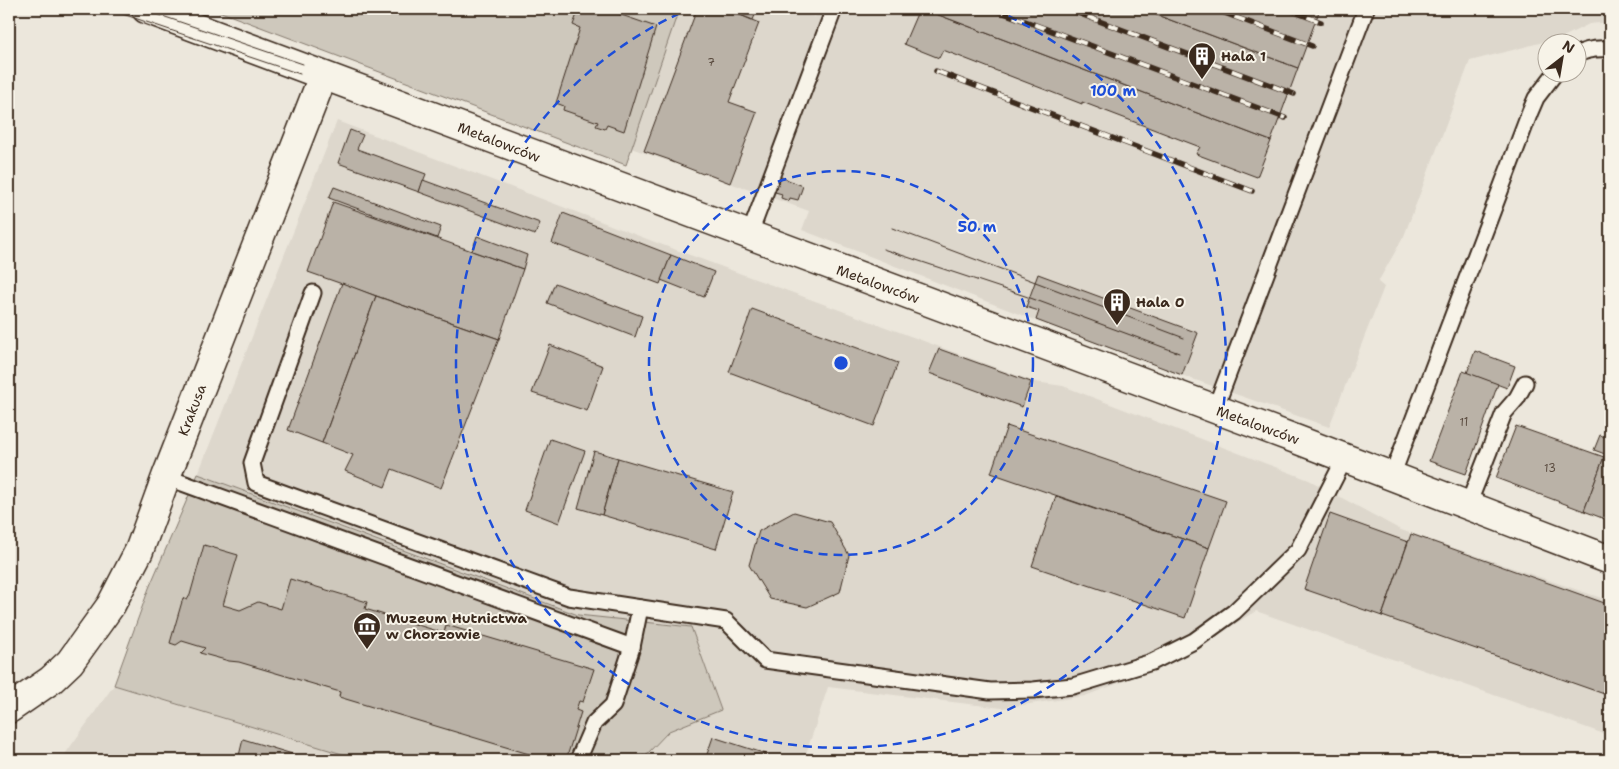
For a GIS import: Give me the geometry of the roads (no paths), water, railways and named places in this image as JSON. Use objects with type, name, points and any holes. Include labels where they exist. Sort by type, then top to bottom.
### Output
[{"type":"street","name":"Metalowców","points":[[146,9],[1215,409],[1610,560]]},
{"type":"street","name":"Krakusa","points":[[9,709],[51,680],[70,662],[111,606],[139,551],[166,477],[324,76]]},
{"type":"lane","points":[[749,236],[834,9]]},
{"type":"lane","points":[[1215,409],[1366,9]]},
{"type":"lane","points":[[1586,51],[1602,48],[1610,49]]},
{"type":"lane","points":[[1392,476],[1530,112],[1536,98],[1548,82]]},
{"type":"lane","points":[[313,293],[252,463],[256,482],[569,597],[726,621],[765,660],[990,691],[1033,690],[1073,686],[1152,662],[1194,641],[1234,612],[1298,550],[1345,458]]},
{"type":"lane","points":[[1468,505],[1504,413],[1517,398],[1525,382]]},
{"type":"lane","points":[[166,477],[632,647]]},
{"type":"lane","points":[[578,760],[594,723],[613,705],[632,647],[640,608]]},
{"type":"tram line","points":[[108,9],[300,74]]},
{"type":"tram line","points":[[142,9],[303,64]]},
{"type":"tram line","points":[[892,228],[1184,338]]},
{"type":"tram line","points":[[883,249],[1025,296],[1179,353]]},
{"type":"railway","points":[[993,9],[1285,118]]},
{"type":"railway","points":[[1067,9],[1294,94]]},
{"type":"railway","points":[[1214,9],[1312,46]]},
{"type":"railway","points":[[1287,9],[1321,22]]},
{"type":"railway","points":[[936,71],[1252,191]]},
{"type":"place","name":"Hala 1","points":[[1202,80]]},
{"type":"place","name":"Hala 0","points":[[1117,326]]},
{"type":"place","name":"Muzeum Hutnictwa w Chorzowie","points":[[367,650]]}]
